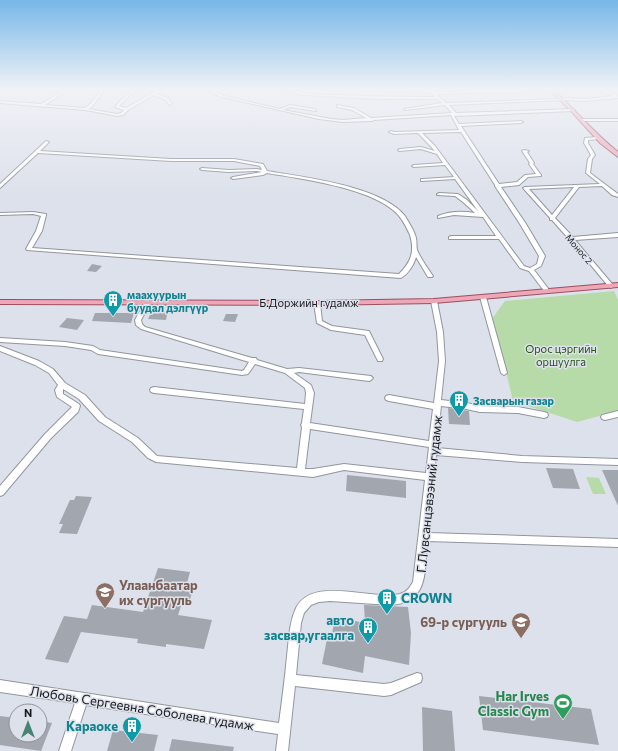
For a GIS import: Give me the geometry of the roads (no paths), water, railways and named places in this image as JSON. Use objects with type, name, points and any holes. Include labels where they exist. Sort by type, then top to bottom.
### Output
[{"type":"main road","points":[[586,124],[598,138],[618,155]]},
{"type":"main road","name":"Б.Доржийн гудамж","points":[[0,302],[434,301],[615,286]]},
{"type":"street","points":[[489,124],[458,126],[542,256],[539,265],[531,270]]},
{"type":"street","points":[[391,132],[461,131]]},
{"type":"street","points":[[419,132],[438,153],[483,217],[522,267],[531,270],[547,291]]},
{"type":"street","points":[[598,138],[586,139],[586,143],[593,155],[590,158],[588,173],[608,190],[618,196]]},
{"type":"street","points":[[0,187],[47,142]]},
{"type":"street","points":[[400,150],[421,148],[438,153]]},
{"type":"street","points":[[497,186],[518,183],[527,176],[539,175],[531,164],[532,160],[524,152],[527,151]]},
{"type":"street","points":[[36,152],[171,160],[234,160],[261,165],[266,172]]},
{"type":"street","points":[[414,166],[446,164]]},
{"type":"street","points":[[202,169],[229,171],[257,170],[333,185],[382,200],[394,207],[405,220],[412,236],[416,252],[430,276]]},
{"type":"street","points":[[233,178],[263,174],[266,172]]},
{"type":"street","points":[[423,180],[456,178]]},
{"type":"street","points":[[513,184],[525,188],[603,185]]},
{"type":"street","points":[[552,219],[578,186]]},
{"type":"street","name":"Монос 2","points":[[525,188],[546,213],[615,286]]},
{"type":"street","points":[[439,194],[456,194],[483,217]]},
{"type":"street","points":[[0,214],[33,213],[44,215],[39,231],[29,249],[335,273],[401,276],[412,264],[416,252]]},
{"type":"street","points":[[440,217],[444,215],[461,214],[483,217]]},
{"type":"street","points":[[571,239],[618,235]]},
{"type":"street","points":[[451,238],[500,237]]},
{"type":"street","points":[[483,297],[504,373]]},
{"type":"street","name":"Г.Лувсанцэвээний гудамж","points":[[282,751],[296,623],[299,612],[305,604],[312,599],[323,596],[393,600],[409,596],[416,589],[420,580],[442,360],[440,332],[434,301]]},
{"type":"street","points":[[148,302],[138,320],[139,325],[143,328],[287,371],[308,388],[310,393],[300,472]]},
{"type":"street","points":[[317,302],[319,322],[332,328],[367,333],[371,338],[380,359]]},
{"type":"street","points":[[0,340],[72,344],[93,348],[98,352],[242,374],[246,372],[254,360]]},
{"type":"street","points":[[1,350],[37,363],[51,371],[62,385],[82,397],[102,418],[139,443],[153,458],[300,472],[318,472],[344,467],[430,477]]},
{"type":"street","points":[[287,371],[299,370],[369,378]]},
{"type":"street","points":[[0,492],[48,436],[75,410],[76,406],[60,395],[59,390],[62,385]]},
{"type":"street","points":[[154,390],[308,407]]},
{"type":"street","points":[[389,398],[438,405],[518,410],[544,415]]},
{"type":"street","points":[[605,417],[618,414]]},
{"type":"street","points":[[305,425],[434,448],[522,458],[618,462]]},
{"type":"street","points":[[424,537],[618,543]]},
{"type":"street","points":[[290,680],[384,690],[391,689],[417,678]]},
{"type":"street","name":"Любовь Сергеевна Соболева гудамж","points":[[0,686],[284,729]]},
{"type":"street","points":[[65,751],[82,699]]},
{"type":"place","name":"маахуурын буудал дэлгүүр","points":[[113,317]]},
{"type":"place","name":"Засварын газар","points":[[459,417]]},
{"type":"place","name":"Улаанбаатар их сургууль","points":[[105,609]]},
{"type":"place","name":"CROWN","points":[[387,615]]},
{"type":"place","name":"69-р сургууль","points":[[521,639]]},
{"type":"place","name":"авто засвар,угаалга","points":[[368,644]]},
{"type":"place","name":"Har Irves Classic Gym","points":[[563,720]]},
{"type":"place","name":"Караоке","points":[[132,743]]},
{"type":"park label","name":"Орос цэргийн оршуулга","points":[[561,354]]}]
